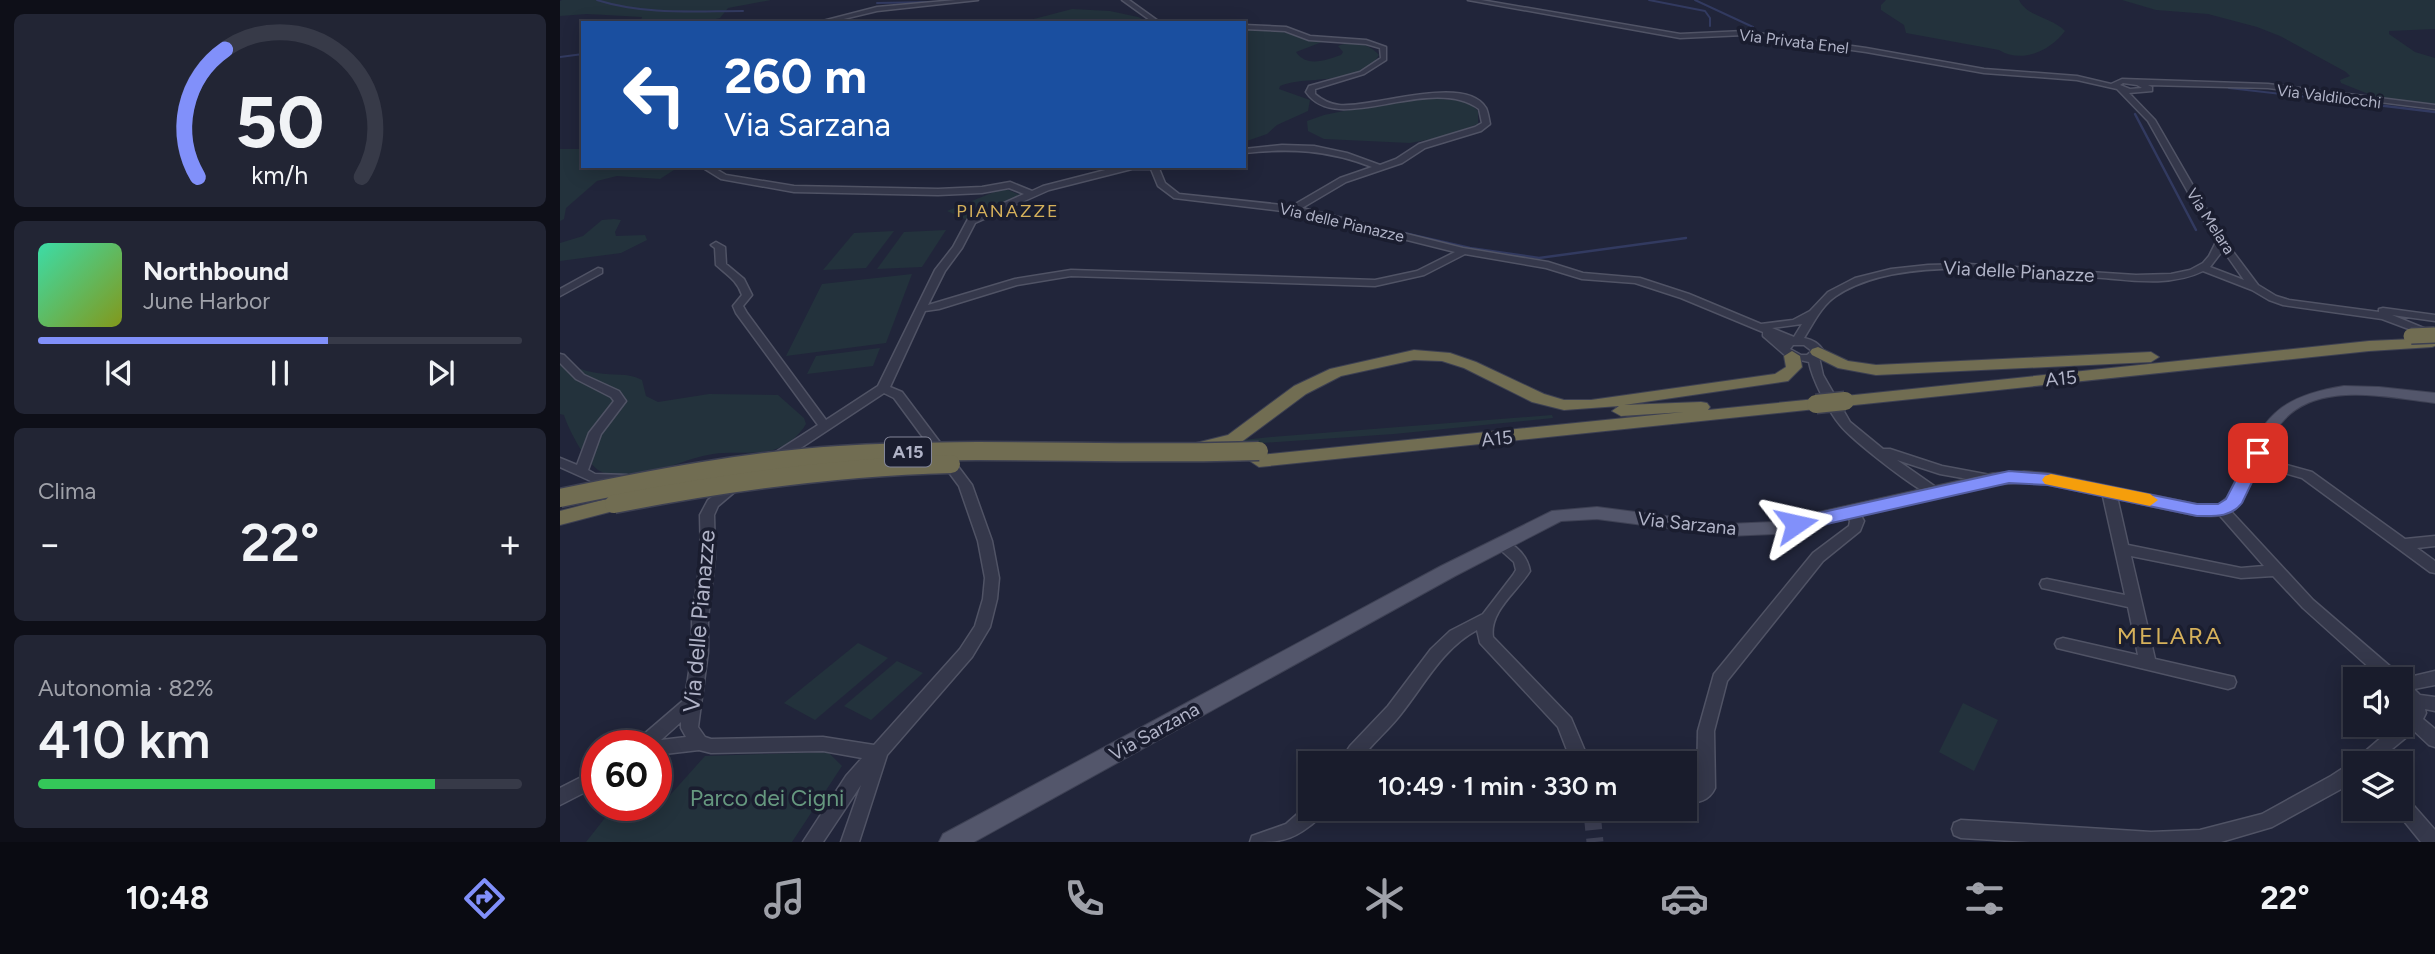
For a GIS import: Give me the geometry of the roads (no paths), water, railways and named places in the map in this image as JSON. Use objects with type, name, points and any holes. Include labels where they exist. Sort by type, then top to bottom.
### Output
[{"type":"highway","name":"A15","points":[[1843,397],[2151,357],[2426,338]]},
{"type":"highway","name":"A15","points":[[560,518],[614,504],[796,472],[882,465],[1259,456],[2364,342]]},
{"type":"highway","points":[[1095,453],[1200,448],[1234,439],[1300,390],[1322,379],[1360,365],[1413,355],[1444,356],[1470,365],[1538,398],[1577,405],[1787,377],[1794,367],[1793,349]]},
{"type":"highway","points":[[1815,352],[1844,365],[1876,370],[2151,357]]},
{"type":"highway","name":"A15","points":[[560,498],[620,485],[784,459],[909,452],[1259,456],[1704,407],[1814,400]]},
{"type":"highway","points":[[1546,412],[1578,415],[1668,407],[1704,407]]},
{"type":"main road","points":[[2222,510],[2233,503],[2278,416],[2305,401],[2355,388],[2435,398]]},
{"type":"main road","name":"Via Sarzana","points":[[951,842],[1544,521],[1574,512],[1751,530],[1853,513],[1993,479],[2024,477],[2197,510],[2222,510]]},
{"type":"street","points":[[826,21],[877,9],[975,0]]},
{"type":"street","points":[[1125,0],[1155,21]]},
{"type":"street","name":"Via Privata Enel","points":[[1471,0],[1680,36],[1744,33],[1998,73],[2077,78],[2142,89]]},
{"type":"street","points":[[1246,27],[1286,29],[1309,38],[1366,42],[1383,47],[1384,59],[1370,70],[1312,88],[1312,97],[1329,105],[1348,108],[1389,100],[1434,96],[1462,97],[1481,104],[1486,124],[1478,129],[1422,146],[1399,162],[1343,180],[1294,209]]},
{"type":"street","points":[[2151,120],[2142,89],[2240,85]]},
{"type":"street","name":"Via Valdilocchi","points":[[2240,85],[2297,88],[2435,108]]},
{"type":"street","points":[[2120,86],[2151,120]]},
{"type":"street","name":"Via Valdilocchi","points":[[2142,89],[2223,86],[2314,93],[2435,108]]},
{"type":"street","name":"Via Melara","points":[[2151,120],[2221,242],[2261,292],[2289,302],[2384,317],[2426,338]]},
{"type":"street","points":[[1246,151],[1291,146],[1336,150],[1381,168]]},
{"type":"street","points":[[708,168],[724,177],[794,189],[926,192],[982,190],[1010,185],[1032,195]]},
{"type":"street","name":"Via delle Pianazze","points":[[699,743],[689,728],[708,557],[707,515],[713,503],[784,452],[883,388],[940,270],[957,248],[969,223],[1046,188],[1122,168]]},
{"type":"street","name":"Via delle Pianazze","points":[[1154,168],[1161,184],[1177,196],[1294,209],[1463,251],[1548,265],[1581,276],[1636,280],[1685,296],[1749,324],[1793,349],[1817,375],[1845,424],[1867,443],[1907,467],[1935,493]]},
{"type":"street","points":[[2204,267],[2215,258],[2221,242]]},
{"type":"street","points":[[716,245],[720,247],[721,265],[737,274],[746,291],[747,295],[737,310],[750,323],[824,425]]},
{"type":"street","points":[[920,309],[935,307],[1015,282],[1071,273],[1375,284],[1406,279],[1428,271],[1463,251]]},
{"type":"street","name":"Via delle Pianazze","points":[[1749,324],[1780,327],[1795,323],[1814,312],[1831,295],[1847,285],[1903,269],[1958,267],[2145,277],[2176,275],[2204,267]]},
{"type":"street","points":[[2204,267],[2231,271],[2252,284]]},
{"type":"street","points":[[2204,267],[2238,279],[2261,292]]},
{"type":"street","points":[[560,293],[598,271]]},
{"type":"street","name":"Via Melara","points":[[2289,302],[2435,320]]},
{"type":"street","name":"Via delle Pianazze","points":[[1793,349],[1814,312]]},
{"type":"street","name":"Via delle Pianazze","points":[[1814,312],[1817,375]]},
{"type":"street","points":[[2426,338],[2424,326],[2435,320]]},
{"type":"street","points":[[1793,349],[1815,352]]},
{"type":"street","points":[[1793,349],[1815,352]]},
{"type":"street","points":[[560,357],[580,377],[615,394],[620,401],[596,433],[581,473]]},
{"type":"street","points":[[812,842],[852,782],[971,644],[982,627],[990,599],[992,578],[985,541],[965,485],[898,395],[883,388]]},
{"type":"street","points":[[560,462],[581,473],[611,480],[784,452]]},
{"type":"street","points":[[2255,460],[2307,475],[2435,568]]},
{"type":"street","points":[[1896,502],[1907,487],[1907,467]]},
{"type":"street","name":"Via delle Pianazze","points":[[1907,467],[1993,479]]},
{"type":"street","points":[[2109,492],[2148,663]]},
{"type":"street","points":[[2222,510],[2340,635],[2379,667]]},
{"type":"street","points":[[1697,795],[1706,788],[1706,731],[1720,679],[1818,557],[1855,528],[1857,521],[1853,513]]},
{"type":"street","points":[[2402,544],[2435,541]]},
{"type":"street","points":[[1502,544],[1521,560],[1523,571],[1487,618],[1483,632],[1486,639],[1565,723],[1576,751]]},
{"type":"street","points":[[2123,550],[2241,573],[2276,570]]},
{"type":"street","points":[[2047,584],[2135,603]]},
{"type":"street","points":[[1356,751],[1394,711],[1437,653],[1455,635],[1487,618]]},
{"type":"street","points":[[2063,643],[2228,682]]},
{"type":"street","points":[[2413,683],[2435,678]]},
{"type":"street","points":[[660,730],[694,701]]},
{"type":"street","points":[[2378,751],[2414,721],[2418,713],[2415,701],[2435,704]]},
{"type":"street","points":[[2414,721],[2435,740]]},
{"type":"street","points":[[672,746],[699,743],[712,746],[823,744],[879,753]]},
{"type":"street","points":[[853,838],[879,753]]},
{"type":"street","points":[[1961,829],[2151,841],[2200,839],[2266,821],[2343,778]]},
{"type":"street","points":[[560,797],[581,786]]},
{"type":"street","points":[[2413,818],[2433,842]]},
{"type":"street","points":[[1259,842],[1292,831],[1303,821]]},
{"type":"waterway","points":[[597,0],[651,10],[743,11]]},
{"type":"waterway","points":[[1649,0],[1705,11],[1710,18],[1710,26]]},
{"type":"waterway","points":[[1695,0],[1753,27]]},
{"type":"waterway","points":[[877,3],[934,2]]},
{"type":"waterway","points":[[560,57],[581,54]]},
{"type":"waterway","points":[[2229,88],[2342,101]]},
{"type":"waterway","points":[[2327,99],[2435,112]]},
{"type":"waterway","points":[[2135,114],[2196,230]]},
{"type":"waterway","points":[[1404,233],[1470,248],[1539,258],[1686,238]]},
{"type":"waterway","points":[[917,307],[933,275]]},
{"type":"tunnel","points":[[1593,821],[1595,842]]},
{"type":"district","name":"PIANAZZE","points":[[1008,211]]},
{"type":"district","name":"MELARA","points":[[2170,636]]},
{"type":"park label","name":"Parco dei Cigni","points":[[767,798]]}]
